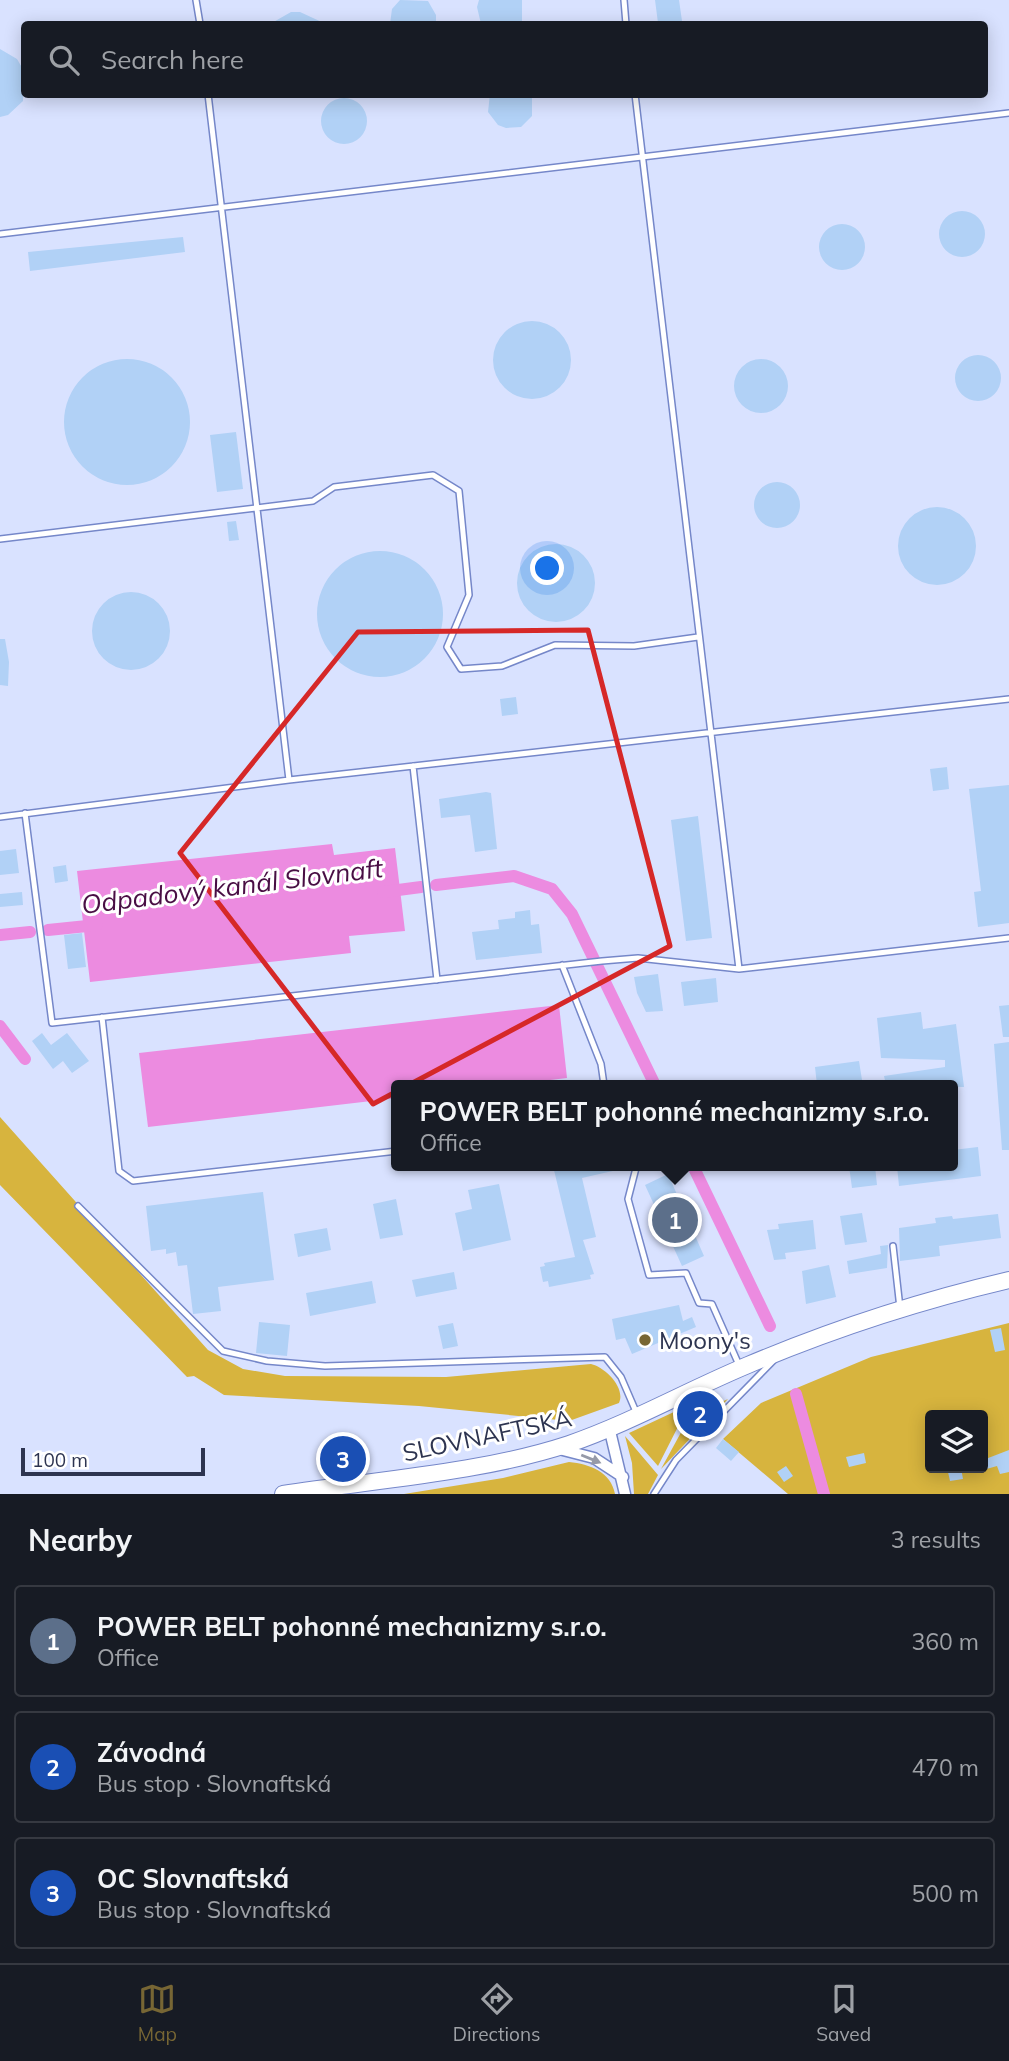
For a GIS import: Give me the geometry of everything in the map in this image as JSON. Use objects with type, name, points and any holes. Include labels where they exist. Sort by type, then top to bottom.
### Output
[{"type":"main road","name":"SLOVNAFTSKÁ","points":[[283,1494],[434,1472],[556,1448],[783,1351],[900,1308],[1009,1280]]},
{"type":"street","points":[[609,1427],[625,1494]]},
{"type":"street","points":[[556,1448],[594,1458],[623,1477]]},
{"type":"lane","points":[[196,0],[200,21]]},
{"type":"lane","points":[[624,0],[626,21]]},
{"type":"lane","points":[[209,98],[289,780]]},
{"type":"lane","points":[[635,98],[739,969]]},
{"type":"lane","points":[[0,234],[1009,113]]},
{"type":"lane","points":[[0,539],[313,501],[334,487],[433,475],[459,491],[468,595],[447,646],[461,668],[502,666],[555,645],[634,646],[698,637]]},
{"type":"lane","points":[[0,817],[289,780],[1009,699]]},
{"type":"lane","points":[[413,766],[437,981]]},
{"type":"lane","points":[[25,813],[52,1023],[603,961],[638,958],[739,969],[1009,939]]},
{"type":"lane","points":[[562,965],[601,1064],[603,1080]]},
{"type":"lane","points":[[102,1017],[120,1171],[133,1181],[391,1152]]},
{"type":"lane","points":[[635,1171],[628,1199],[649,1275],[686,1273],[699,1303],[712,1304],[740,1368]]},
{"type":"lane","points":[[78,1206],[223,1351],[267,1361],[325,1366],[605,1357],[621,1377],[637,1414]]},
{"type":"lane","points":[[104,1232],[112,1228]]},
{"type":"lane","points":[[893,1246],[900,1308]]},
{"type":"lane","points":[[653,1494],[676,1460],[783,1351]]},
{"type":"highlighted area","points":[[588,630],[670,946],[373,1104],[180,853],[358,632]]},
{"type":"shaded area","points":[[0,1117],[208,1350],[243,1369],[285,1376],[446,1377],[591,1364],[613,1379],[620,1391],[619,1403],[569,1421],[419,1406],[224,1395],[194,1376],[187,1377],[0,1185]]},
{"type":"shaded area","points":[[1009,1323],[1009,1494],[788,1494],[723,1439],[761,1403],[871,1357]]},
{"type":"shaded area","points":[[728,1399],[661,1469],[690,1416],[695,1414],[698,1419],[706,1415],[704,1410]]},
{"type":"shaded area","points":[[687,1409],[658,1466],[629,1433],[676,1411]]},
{"type":"shaded area","points":[[625,1436],[658,1475],[648,1494],[634,1494],[632,1463]]},
{"type":"shaded area","points":[[569,1462],[598,1470],[609,1480],[615,1494],[404,1494],[503,1478]]},
{"type":"water","points":[[332,844],[334,855],[395,848],[405,931],[349,936],[351,953],[90,982],[77,871]]},
{"type":"water","points":[[559,1005],[567,1078],[391,1080],[391,1099],[148,1127],[139,1053]]},
{"type":"building","points":[[400,0],[428,1],[436,15],[436,21],[390,21],[392,9]]},
{"type":"building","points":[[479,0],[522,0],[522,21],[480,21],[477,7]]},
{"type":"building","points":[[655,0],[679,0],[682,21],[658,21]]},
{"type":"building","points":[[291,12],[300,12],[320,21],[275,21]]},
{"type":"building","points":[[0,49],[17,59],[21,66],[23,98],[8,115],[0,117]]},
{"type":"building","points":[[344,98],[361,104],[367,121],[361,138],[344,144],[327,138],[321,121],[327,104]]},
{"type":"building","points":[[490,98],[532,98],[532,116],[521,127],[506,128],[498,125],[488,112]]},
{"type":"building","points":[[962,211],[979,217],[985,234],[979,251],[962,257],[945,251],[939,234],[945,217]]},
{"type":"building","points":[[842,224],[859,230],[865,247],[859,264],[842,270],[825,264],[819,247],[825,230]]},
{"type":"building","points":[[183,237],[185,252],[30,271],[28,252]]},
{"type":"building","points":[[532,321],[547,324],[560,332],[568,345],[571,360],[568,375],[560,388],[547,396],[532,399],[517,396],[504,388],[496,375],[493,360],[496,345],[504,332],[517,324]]},
{"type":"building","points":[[978,355],[995,361],[1001,378],[995,395],[978,401],[961,395],[955,378],[961,361]]},
{"type":"building","points":[[127,359],[151,364],[171,378],[185,398],[190,422],[185,446],[171,466],[151,480],[127,485],[103,480],[83,466],[69,446],[64,422],[69,398],[83,378],[103,364]]},
{"type":"building","points":[[766,359],[776,363],[784,371],[788,386],[784,401],[776,409],[756,413],[746,409],[738,401],[734,381],[738,371],[746,363]]},
{"type":"building","points":[[236,432],[243,489],[217,492],[210,435]]},
{"type":"building","points":[[777,482],[794,488],[800,505],[794,522],[777,528],[760,522],[754,505],[760,488]]},
{"type":"building","points":[[937,507],[952,510],[965,518],[973,531],[976,546],[973,561],[965,574],[952,582],[937,585],[922,582],[909,574],[901,561],[898,546],[901,531],[909,518],[922,510]]},
{"type":"building","points":[[236,521],[239,540],[229,541],[227,522]]},
{"type":"building","points":[[556,544],[571,547],[584,555],[592,568],[595,583],[592,598],[584,611],[571,619],[556,622],[541,619],[528,611],[520,598],[517,583],[520,568],[528,555],[541,547]]},
{"type":"building","points":[[380,551],[404,556],[424,570],[438,590],[443,614],[438,638],[424,658],[404,672],[380,677],[356,672],[336,658],[322,638],[317,614],[322,590],[336,570],[356,556]]},
{"type":"building","points":[[131,592],[146,595],[159,603],[167,616],[170,631],[167,646],[159,659],[146,667],[131,670],[116,667],[103,659],[95,646],[92,631],[95,616],[103,603],[116,595]]},
{"type":"building","points":[[0,639],[5,639],[9,662],[8,686],[0,685]]},
{"type":"building","points":[[516,697],[518,714],[502,716],[500,699]]},
{"type":"building","points":[[947,767],[949,789],[933,791],[930,769]]},
{"type":"building","points":[[1009,785],[1009,923],[978,927],[974,892],[981,891],[969,789]]},
{"type":"building","points":[[491,793],[497,849],[475,852],[470,815],[441,818],[439,799]]},
{"type":"building","points":[[698,816],[712,938],[686,941],[671,820]]},
{"type":"building","points":[[16,849],[19,873],[0,875],[0,851]]},
{"type":"building","points":[[66,865],[68,881],[55,883],[53,867]]},
{"type":"building","points":[[22,892],[23,905],[0,907],[0,894]]},
{"type":"building","points":[[530,910],[531,925],[539,924],[542,953],[476,960],[472,932],[499,929],[498,920],[515,918],[515,912]]},
{"type":"building","points":[[82,933],[86,967],[68,969],[64,935]]},
{"type":"building","points":[[658,974],[663,1011],[646,1012],[637,993],[634,977]]},
{"type":"building","points":[[716,978],[718,1002],[684,1006],[681,982]]},
{"type":"building","points":[[1009,1005],[1009,1037],[1003,1037],[999,1006]]},
{"type":"building","points":[[921,1012],[923,1029],[956,1024],[964,1087],[958,1087],[958,1080],[885,1080],[884,1076],[945,1067],[945,1060],[881,1058],[877,1018]]},
{"type":"building","points":[[42,1033],[51,1045],[67,1033],[89,1061],[72,1073],[63,1061],[53,1069],[32,1041]]},
{"type":"building","points":[[1009,1042],[1009,1150],[1002,1150],[994,1044]]},
{"type":"building","points":[[859,1061],[862,1080],[816,1080],[815,1067]]},
{"type":"building","points":[[978,1147],[981,1176],[899,1186],[898,1171],[958,1171],[958,1149]]},
{"type":"building","points":[[554,1171],[613,1171],[582,1178],[596,1237],[583,1240],[594,1274],[590,1275],[591,1279],[549,1287],[548,1281],[543,1282],[540,1267],[545,1266],[544,1263],[575,1257]]},
{"type":"building","points":[[850,1171],[876,1171],[877,1185],[852,1188]]},
{"type":"building","points":[[668,1174],[704,1256],[682,1266],[645,1185]]},
{"type":"building","points":[[499,1184],[511,1240],[463,1251],[455,1213],[472,1209],[468,1190]]},
{"type":"building","points":[[263,1192],[274,1280],[218,1287],[221,1311],[193,1314],[187,1265],[178,1266],[176,1252],[166,1254],[166,1249],[151,1251],[146,1206]]},
{"type":"building","points":[[396,1199],[403,1235],[380,1239],[373,1204]]},
{"type":"building","points":[[862,1213],[867,1242],[845,1245],[840,1216]]},
{"type":"building","points":[[998,1214],[1001,1238],[939,1246],[940,1256],[900,1261],[899,1228],[936,1223],[935,1218],[952,1216],[953,1219]]},
{"type":"building","points":[[813,1220],[816,1249],[785,1253],[786,1259],[774,1260],[767,1230],[779,1229],[778,1224]]},
{"type":"building","points":[[327,1228],[331,1250],[298,1257],[294,1234]]},
{"type":"building","points":[[888,1245],[887,1268],[849,1274],[847,1261],[881,1254],[880,1246]]},
{"type":"building","points":[[829,1265],[836,1297],[806,1304],[802,1271]]},
{"type":"building","points":[[454,1272],[457,1289],[416,1297],[412,1280]]},
{"type":"building","points":[[372,1281],[376,1303],[310,1316],[306,1293]]},
{"type":"building","points":[[679,1305],[683,1321],[692,1317],[696,1327],[632,1354],[625,1338],[616,1340],[612,1319]]},
{"type":"building","points":[[259,1322],[290,1325],[287,1356],[256,1353]]},
{"type":"building","points":[[453,1323],[458,1346],[443,1349],[438,1326]]},
{"type":"building","points":[[1001,1328],[1005,1350],[995,1352],[990,1330]]},
{"type":"building","points":[[723,1439],[739,1452],[731,1461],[716,1448]]},
{"type":"building","points":[[1009,1450],[1009,1472],[1000,1474],[997,1466],[988,1469],[988,1458]]},
{"type":"building","points":[[864,1453],[866,1463],[849,1467],[846,1457]]},
{"type":"building","points":[[786,1466],[793,1476],[784,1482],[777,1472]]},
{"type":"building","points":[[948,1473],[962,1473],[963,1479],[950,1481]]},
{"type":"waterway","name":"Odpadový kanál Slovnaft","points":[[436,885],[514,876],[552,889],[572,914],[653,1080]]},
{"type":"waterway","name":"Odpadový kanál Slovnaft","points":[[383,892],[421,887]]},
{"type":"waterway","name":"Odpadový kanál Slovnaft","points":[[48,930],[97,925]]},
{"type":"waterway","name":"Odpadový kanál Slovnaft","points":[[0,935],[30,932]]},
{"type":"waterway","points":[[0,1026],[25,1059]]},
{"type":"waterway","name":"Odpadový kanál Slovnaft","points":[[695,1171],[770,1326]]},
{"type":"waterway","name":"Odpadový kanál Slovnaft","points":[[796,1394],[824,1494]]},
{"type":"place","name":"POWER BELT pohonné mechanizmy s.r.o.","points":[[675,1220]]},
{"type":"place","name":"Moony's","points":[[645,1340]]},
{"type":"place","name":"Závodná","points":[[700,1414]]},
{"type":"place","name":"OC Slovnaftská","points":[[343,1459]]}]
